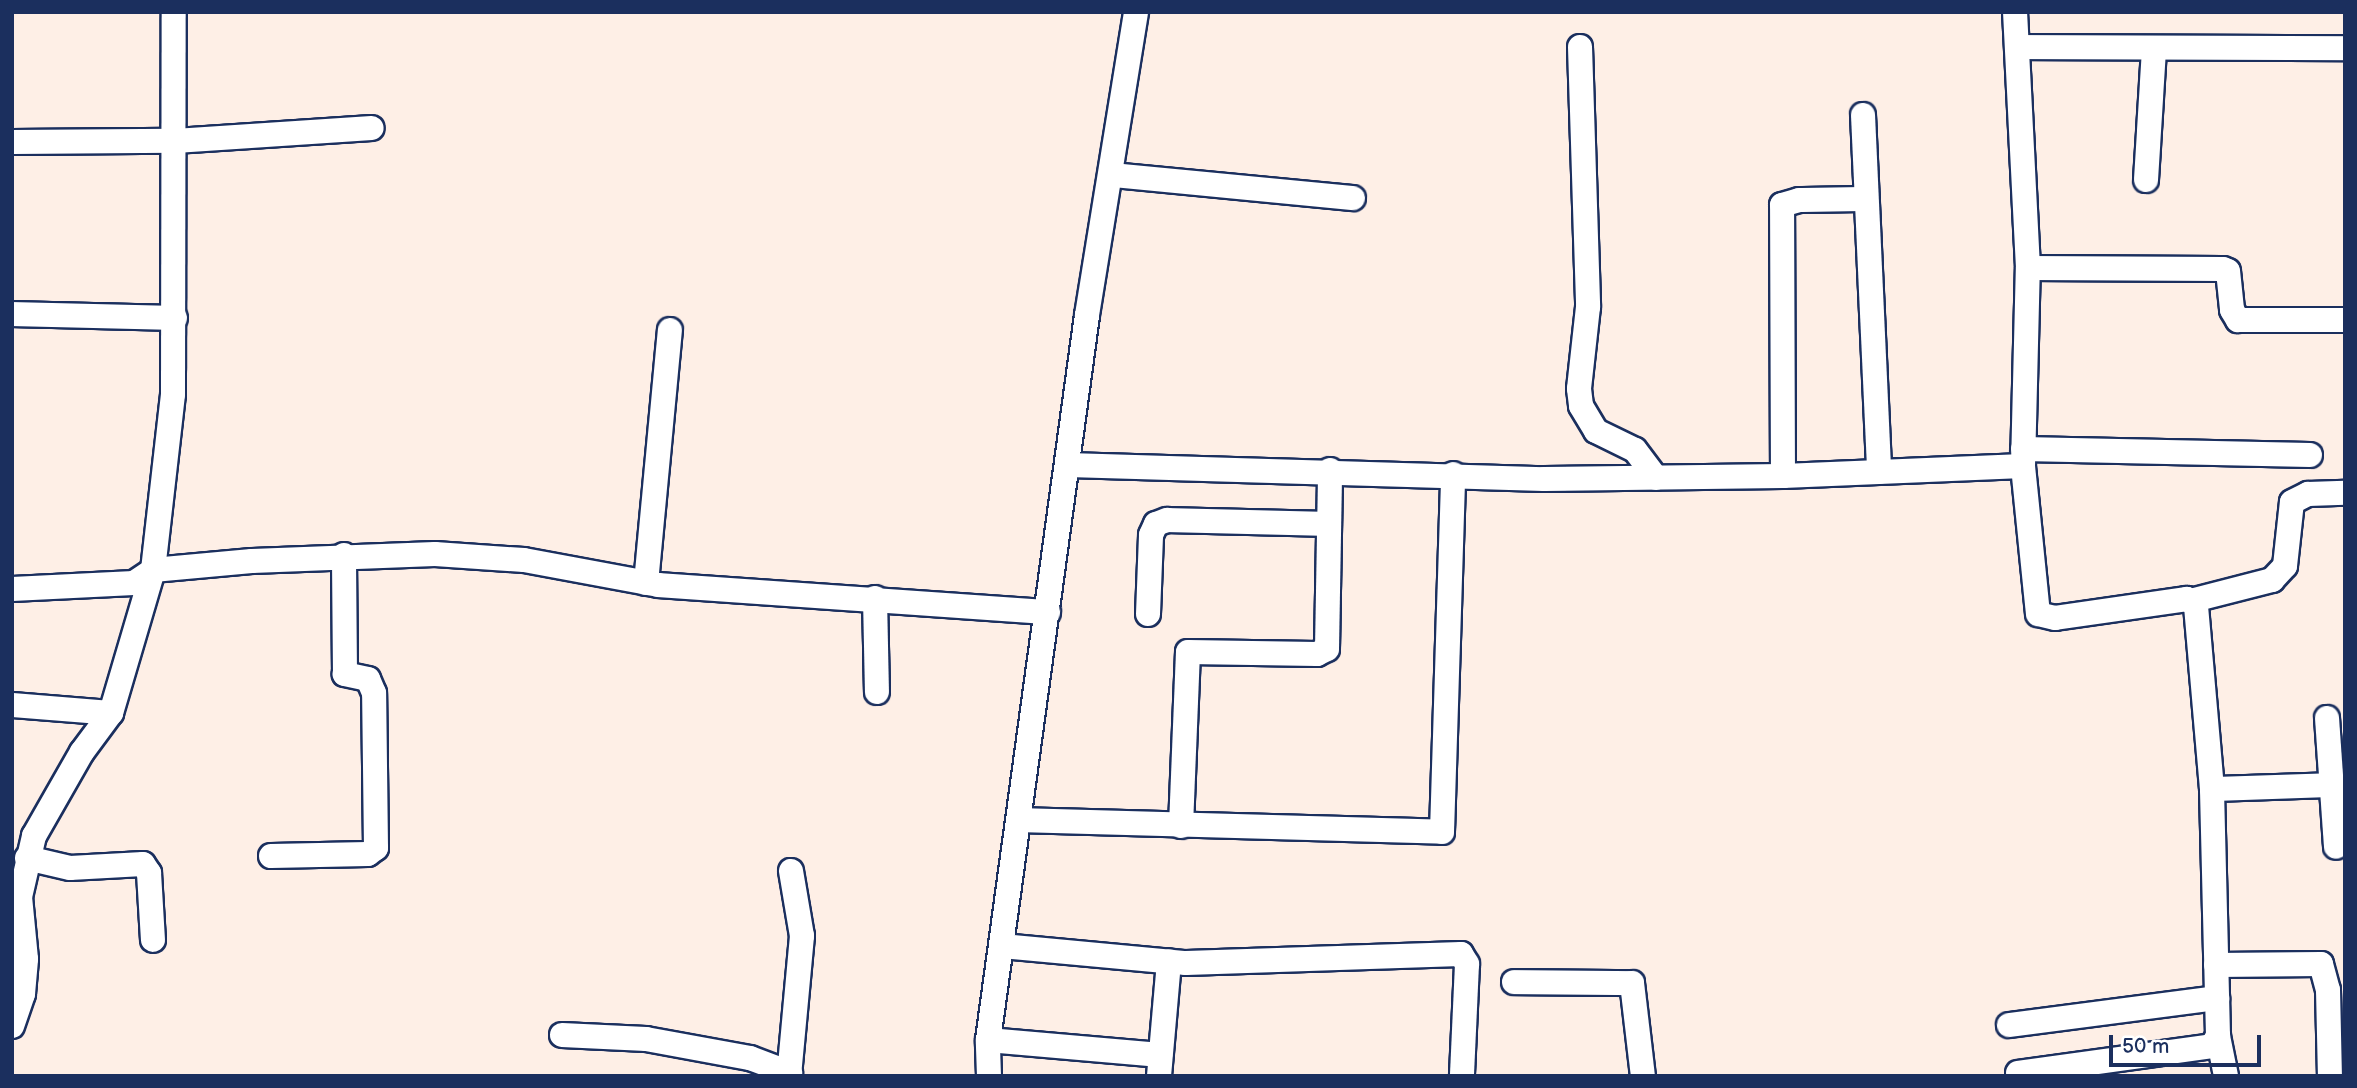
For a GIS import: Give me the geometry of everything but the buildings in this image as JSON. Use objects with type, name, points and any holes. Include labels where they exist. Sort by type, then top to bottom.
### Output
[{"type":"street","points":[[12,1026],[23,994],[26,959],[20,897],[27,858],[34,836],[82,752],[111,713],[153,570],[173,394],[174,12]]},
{"type":"street","points":[[989,1076],[988,1040],[1087,315],[1112,175],[1136,12]]},
{"type":"street","points":[[2015,12],[2028,268],[2023,458],[2038,614],[2055,618],[2194,600],[2272,580],[2285,566],[2292,502],[2308,494],[2345,493]]},
{"type":"street","points":[[1580,47],[1588,293],[1581,406],[1596,431],[1635,450],[1656,478]]},
{"type":"street","points":[[2017,47],[2345,48]]},
{"type":"street","points":[[2146,180],[2154,48]]},
{"type":"street","points":[[1863,116],[1879,472]]},
{"type":"street","points":[[12,142],[175,141],[372,128]]},
{"type":"street","points":[[1112,175],[1353,198]]},
{"type":"street","points":[[1783,476],[1782,205],[1800,200],[1866,199]]},
{"type":"street","points":[[2028,268],[2223,270],[2228,271],[2232,310],[2238,320],[2345,320]]},
{"type":"street","points":[[12,314],[175,318]]},
{"type":"street","points":[[646,583],[670,330]]},
{"type":"street","points":[[1068,465],[1656,478],[1879,472],[2023,458],[2311,455]]},
{"type":"street","points":[[1181,826],[1188,652],[1323,653],[1327,640],[1330,470]]},
{"type":"street","points":[[1020,820],[1442,832],[1453,474]]},
{"type":"street","points":[[1148,614],[1151,535],[1156,524],[1167,520],[1329,524]]},
{"type":"street","points":[[12,589],[134,583],[153,570],[344,555],[480,555],[646,583],[1048,612]]},
{"type":"street","points":[[271,856],[368,854],[376,848],[374,693],[368,679],[345,674],[344,555]]},
{"type":"street","points":[[875,598],[877,692]]},
{"type":"street","points":[[2194,600],[2211,789],[2218,1036],[2226,1076]]},
{"type":"street","points":[[12,705],[111,713]]},
{"type":"street","points":[[2327,718],[2336,847]]},
{"type":"street","points":[[2211,789],[2332,785]]},
{"type":"street","points":[[27,858],[70,868],[147,866],[153,940]]},
{"type":"street","points":[[562,1035],[646,1040],[750,1058],[789,1074],[802,936],[791,871]]},
{"type":"street","points":[[1002,946],[1169,961],[1461,954],[1467,964],[1462,1076]]},
{"type":"street","points":[[988,1040],[1159,1066],[1169,961]]},
{"type":"street","points":[[2216,965],[2321,964],[2328,990],[2330,1076]]},
{"type":"street","points":[[1514,982],[1632,983],[1643,1076]]},
{"type":"street","points":[[2008,1025],[2217,998]]},
{"type":"street","points":[[2018,1073],[2212,1046],[2218,1036]]}]
